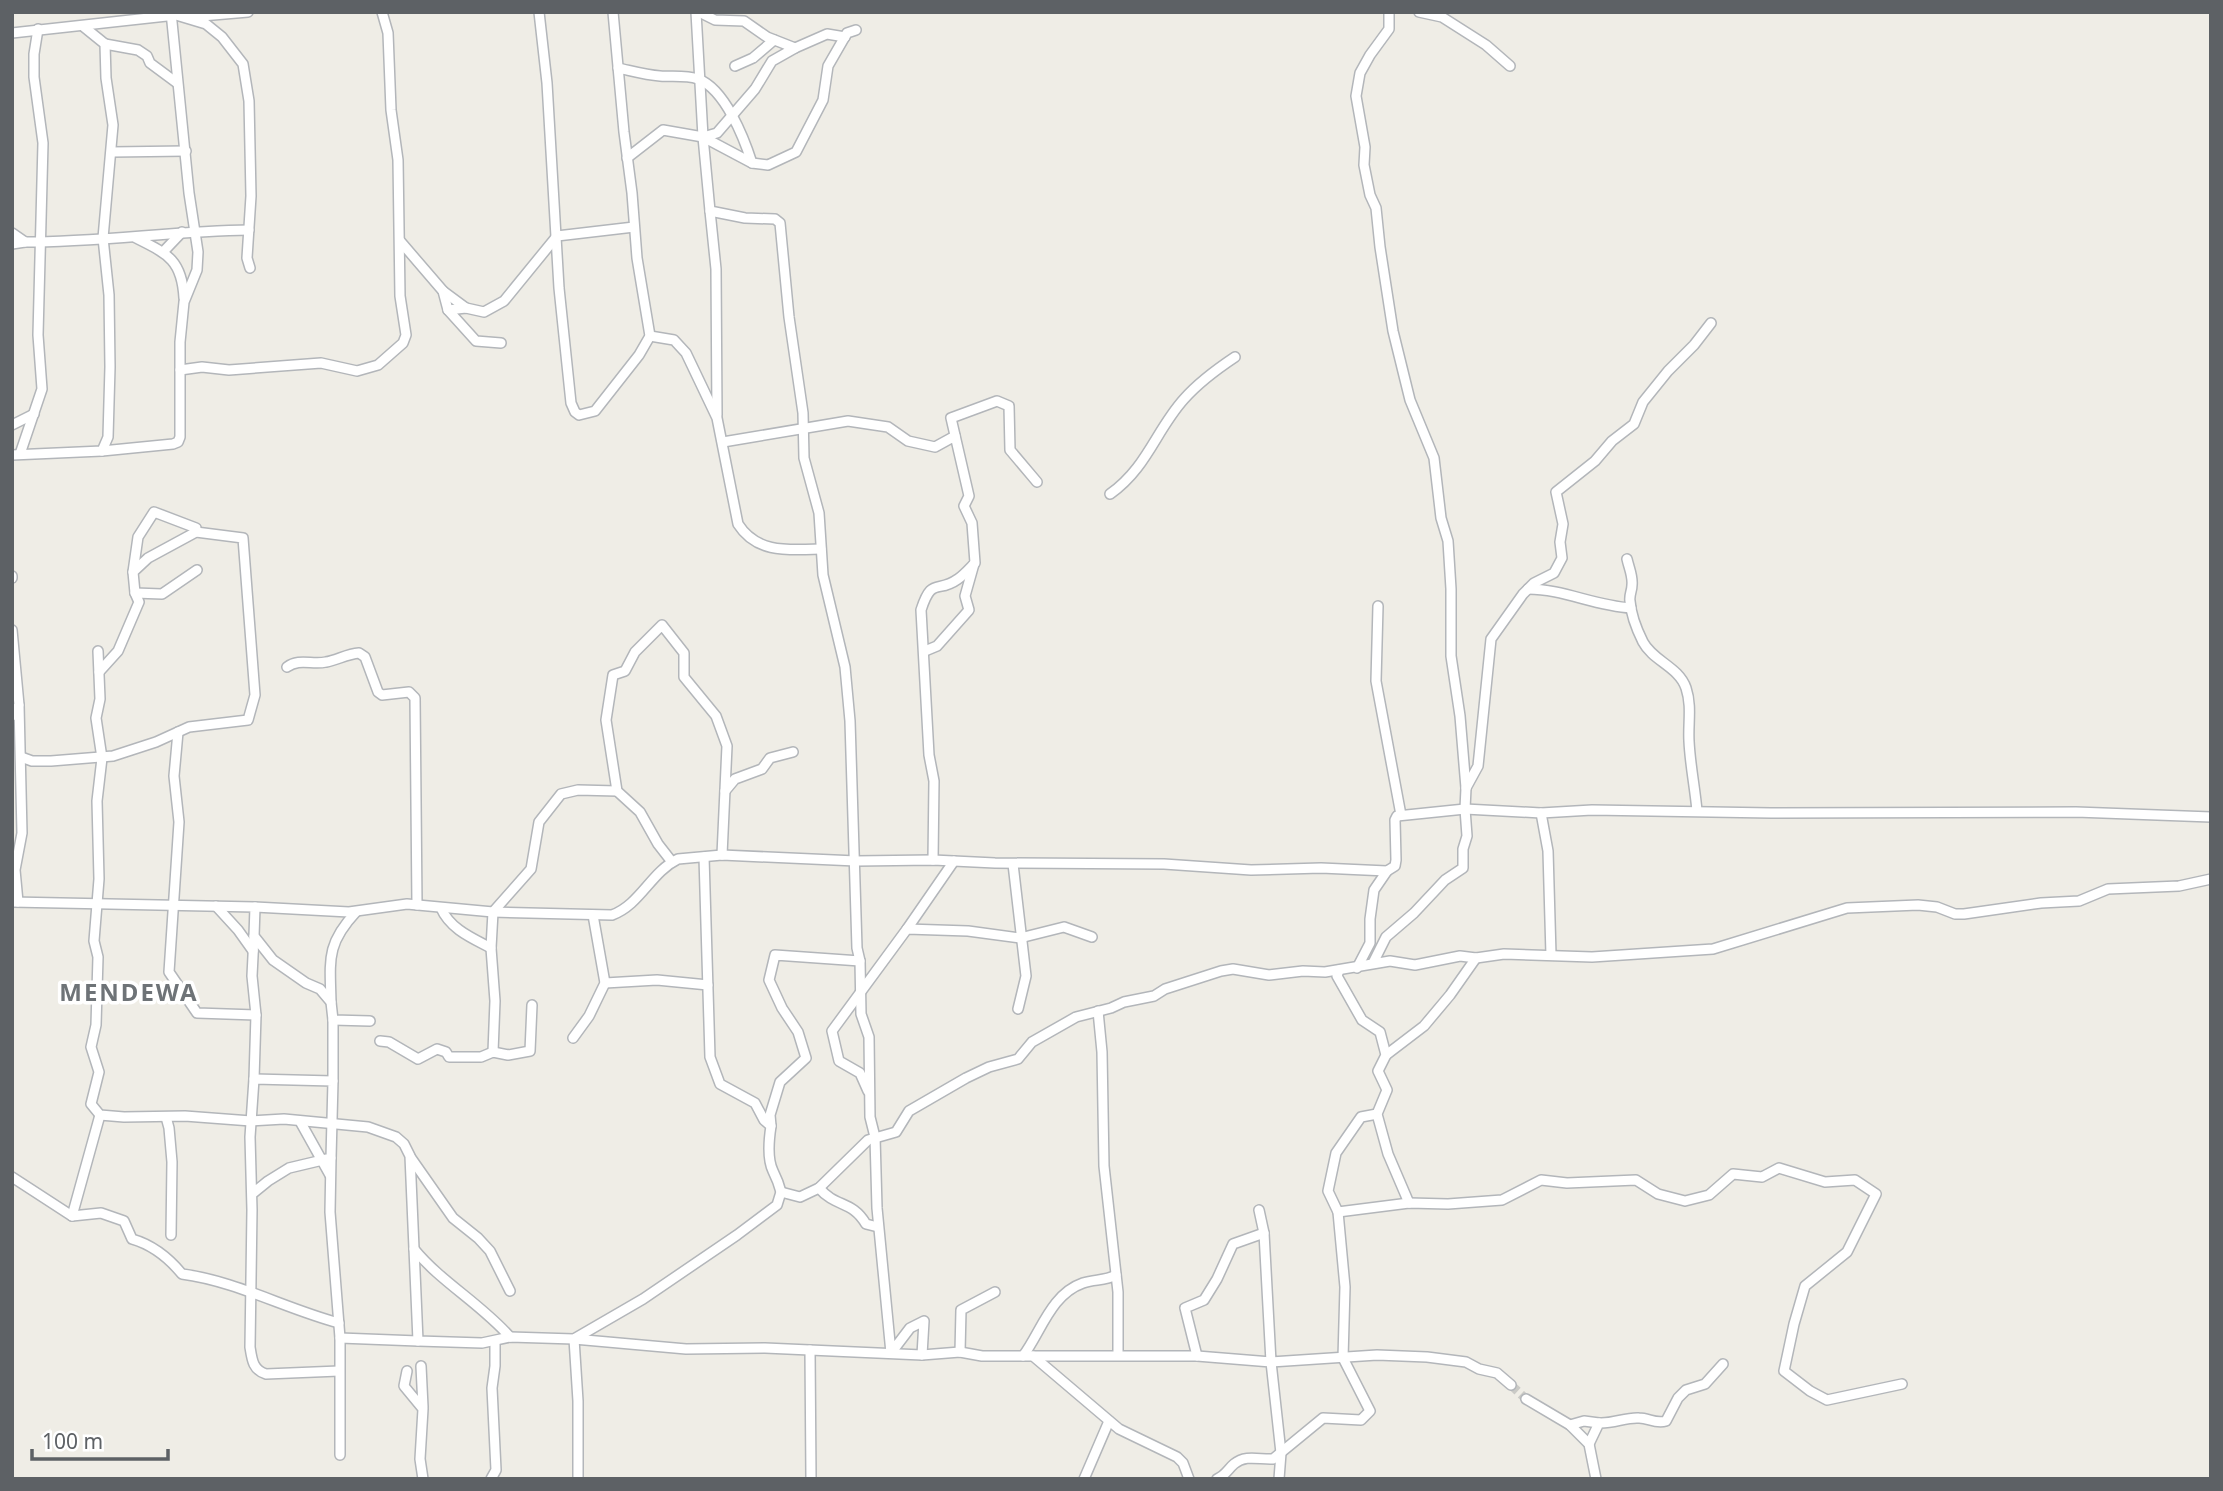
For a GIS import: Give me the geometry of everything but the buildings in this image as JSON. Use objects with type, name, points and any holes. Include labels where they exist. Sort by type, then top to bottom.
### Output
[{"type":"street","points":[[185,18],[248,12]]},
{"type":"street","points":[[180,370],[202,367],[229,370],[321,363],[357,371],[377,365],[403,343],[406,335],[400,296],[398,160],[391,110],[388,33],[382,12]]},
{"type":"street","points":[[539,12],[547,83],[559,288],[571,403],[579,415],[595,411],[639,355],[650,336],[637,258],[613,12]]},
{"type":"street","points":[[717,418],[716,269],[703,137],[697,12],[715,20],[744,21],[774,40],[795,48]]},
{"type":"street","points":[[1373,963],[1386,937],[1445,880],[1462,868],[1467,836],[1460,716],[1451,656],[1448,541],[1441,518],[1434,458],[1410,400],[1393,331],[1376,208],[1366,175],[1363,127],[1356,96],[1360,74],[1389,29],[1389,12]]},
{"type":"street","points":[[1419,12],[1443,17],[1486,45],[1510,66]]},
{"type":"street","points":[[170,14],[198,265],[184,302]]},
{"type":"street","points":[[12,33],[170,14],[206,24],[222,37],[243,64],[246,83],[250,125],[247,258],[250,268]]},
{"type":"street","points":[[84,26],[105,44],[138,50],[147,56],[150,63],[177,83]]},
{"type":"street","points":[[38,29],[34,77],[43,144],[38,335],[42,390],[16,454],[102,451],[178,442],[181,415],[180,342],[184,302],[181,272],[175,262],[163,252],[135,237]]},
{"type":"street","points":[[627,158],[663,130],[703,137],[752,163],[768,165],[796,152],[823,100],[828,66],[848,33],[856,30]]},
{"type":"street","points":[[703,137],[717,133],[755,89],[772,61],[827,34],[845,37]]},
{"type":"street","points":[[736,66],[753,58],[774,40]]},
{"type":"street","points":[[102,451],[108,436],[110,367],[109,295],[103,238],[113,125],[106,78],[105,44]]},
{"type":"street","points":[[618,68],[658,76],[688,76],[701,80],[718,95],[738,125],[752,163]]},
{"type":"street","points":[[112,152],[186,150]]},
{"type":"street","points":[[710,211],[745,218],[775,219],[780,223],[803,427],[804,458],[815,491],[823,575],[845,667],[850,721],[856,861],[855,919],[860,961],[861,1014],[869,1037],[870,1117],[875,1137],[878,1227],[891,1353]]},
{"type":"street","points":[[400,241],[443,291],[466,308],[484,313],[504,301],[557,236],[634,227]]},
{"type":"street","points":[[12,244],[135,237],[196,230],[248,230]]},
{"type":"street","points":[[163,252],[182,232]]},
{"type":"street","points":[[12,233],[25,242]]},
{"type":"street","points":[[443,291],[448,310],[476,341],[501,343]]},
{"type":"street","points":[[448,310],[466,308]]},
{"type":"street","points":[[1466,788],[1478,766],[1490,642],[1528,589],[1554,573],[1562,558],[1560,542],[1563,524],[1556,492],[1595,461],[1612,441],[1634,424],[1643,402],[1711,323]]},
{"type":"street","points":[[650,336],[674,340],[686,353],[717,418],[738,524],[744,533],[771,549],[821,549]]},
{"type":"street","points":[[1110,494],[1126,482],[1183,400],[1215,370],[1236,357]]},
{"type":"street","points":[[925,651],[937,646],[969,610],[965,596],[975,563],[972,523],[964,506],[969,496],[951,418],[997,401],[1009,406],[1010,450],[1037,482]]},
{"type":"street","points":[[12,425],[34,414]]},
{"type":"street","points":[[723,442],[848,421],[888,428],[908,441],[935,447],[955,436]]},
{"type":"street","points":[[99,672],[118,651],[139,602],[135,593],[133,572],[138,537],[154,512],[196,528],[197,532]]},
{"type":"street","points":[[21,757],[32,761],[102,758],[156,742],[189,727],[248,720],[255,695],[243,538],[197,532],[148,558],[133,572]]},
{"type":"street","points":[[1627,559],[1632,575],[1631,608],[1636,627],[1649,652],[1678,674],[1685,684],[1691,719],[1689,740],[1697,811]]},
{"type":"street","points":[[933,860],[935,788],[929,755],[925,651],[920,620],[926,594],[931,589],[959,579],[975,563]]},
{"type":"street","points":[[135,593],[162,594],[197,570]]},
{"type":"street","points":[[1528,589],[1548,589],[1615,607],[1631,608]]},
{"type":"street","points":[[1378,606],[1376,681],[1401,815]]},
{"type":"street","points":[[617,792],[606,720],[613,676],[625,671],[635,652],[662,625],[684,653],[684,677],[716,716],[727,746],[722,855]]},
{"type":"street","points":[[12,630],[19,705],[22,833],[15,870],[15,902],[356,912],[407,904],[494,912],[612,915],[627,908],[671,862],[722,855],[856,861],[1164,864],[1251,870],[1321,868],[1387,871]]},
{"type":"street","points":[[98,651],[100,699],[96,718],[102,758],[97,801],[99,879],[94,941],[98,957],[96,1025],[91,1047],[99,1072],[91,1104],[100,1115],[251,1121],[284,1119],[301,1123],[369,1127],[388,1133],[404,1144],[453,1218],[490,1251],[510,1291]]},
{"type":"street","points":[[287,667],[294,662],[325,662],[346,654],[359,653],[365,657],[378,692],[382,695],[409,692],[415,698],[417,905]]},
{"type":"street","points":[[12,716],[19,705]]},
{"type":"street","points":[[178,732],[174,776],[179,821],[169,972],[197,1013],[256,1015]]},
{"type":"street","points":[[725,791],[735,779],[762,769],[770,758],[793,752]]},
{"type":"street","points":[[493,1052],[495,1002],[491,948],[494,912],[531,869],[539,822],[561,794],[578,790],[617,792],[640,812],[671,862]]},
{"type":"street","points":[[1357,968],[1370,943],[1374,890],[1387,871],[1395,866],[1395,820],[1401,815],[1465,809],[1541,813],[1592,810],[1771,813],[2076,812],[2211,817]]},
{"type":"street","points":[[1541,813],[1548,851],[1551,955]]},
{"type":"street","points":[[704,857],[710,1057],[720,1084],[755,1103],[764,1120],[771,1126]]},
{"type":"street","points":[[870,1096],[860,1073],[839,1061],[832,1031],[954,861]]},
{"type":"street","points":[[1013,864],[1026,976],[1018,1009]]},
{"type":"street","points":[[781,1192],[800,1197],[819,1188],[858,1148],[875,1137],[896,1132],[909,1111],[989,1067],[1018,1059],[1032,1042],[1076,1017],[1154,996],[1165,989],[1221,971],[1233,969],[1269,975],[1357,968],[1391,961],[1415,965],[1460,956],[1476,958],[1504,954],[1592,957],[1713,949],[1855,907],[1918,905],[1964,914],[2041,902],[2079,901],[2116,888],[2179,886],[2211,879]]},
{"type":"street","points":[[216,906],[253,951]]},
{"type":"street","points":[[255,907],[252,976],[256,1015],[251,1121],[249,1292],[252,1361],[258,1370],[266,1374],[339,1371]]},
{"type":"street","points":[[440,908],[445,918],[463,934],[491,948]]},
{"type":"street","points":[[340,1455],[340,1338],[330,1175],[333,1081],[331,1002],[333,944],[339,930],[356,912]]},
{"type":"street","points":[[573,1038],[589,1016],[605,984],[593,915]]},
{"type":"street","points":[[907,929],[968,931],[1020,939],[1064,927],[1092,937]]},
{"type":"street","points":[[254,936],[273,960],[306,983],[320,989],[331,1002]]},
{"type":"street","points":[[574,1339],[643,1299],[777,1205],[781,1192],[771,1161],[770,1115],[780,1082],[806,1058],[799,1032],[782,1008],[769,980],[775,955],[860,961]]},
{"type":"street","points":[[1409,1203],[1388,1154],[1377,1114],[1387,1090],[1377,1071],[1386,1055],[1424,1026],[1476,958]]},
{"type":"street","points":[[1339,970],[1337,976],[1362,1020],[1380,1032],[1386,1055]]},
{"type":"street","points":[[605,984],[657,980],[708,985]]},
{"type":"street","points":[[380,1041],[389,1042],[418,1059],[436,1049],[446,1052],[449,1057],[481,1057],[493,1052],[508,1055],[530,1051],[532,1005]]},
{"type":"street","points":[[1098,1011],[1102,1052],[1104,1166],[1116,1275],[1118,1355]]},
{"type":"street","points":[[333,1020],[369,1021]]},
{"type":"street","points":[[254,1079],[333,1081]]},
{"type":"street","points":[[1217,1479],[1225,1475],[1236,1462],[1254,1457],[1273,1459],[1323,1418],[1362,1420],[1370,1411],[1343,1358],[1345,1287],[1338,1212],[1328,1191],[1336,1153],[1362,1117],[1377,1114]]},
{"type":"street","points":[[72,1216],[100,1115]]},
{"type":"street","points":[[166,1116],[172,1171],[172,1235]]},
{"type":"street","points":[[301,1123],[330,1175]]},
{"type":"street","points":[[410,1156],[418,1341]]},
{"type":"street","points":[[252,1194],[289,1168],[331,1158]]},
{"type":"street","points":[[1338,1212],[1409,1203],[1448,1205],[1502,1200],[1541,1180],[1567,1183],[1636,1180],[1658,1194],[1685,1200],[1709,1195],[1733,1174],[1762,1177],[1779,1168],[1825,1182],[1855,1180],[1876,1194],[1847,1252],[1805,1286],[1784,1371],[1827,1400],[1902,1384]]},
{"type":"street","points":[[12,1177],[72,1216],[101,1213],[124,1221],[132,1239],[148,1243],[172,1261],[182,1274],[201,1276],[339,1323]]},
{"type":"street","points":[[819,1188],[829,1200],[859,1211],[866,1224],[878,1227]]},
{"type":"street","points":[[1259,1210],[1264,1233],[1271,1362],[1281,1453],[1279,1479]]},
{"type":"street","points":[[1198,1356],[1185,1308],[1204,1300],[1233,1244],[1264,1233]]},
{"type":"street","points":[[414,1249],[429,1267],[478,1305],[510,1337]]},
{"type":"street","points":[[1028,1356],[1046,1317],[1064,1295],[1083,1283],[1105,1281],[1116,1275]]},
{"type":"street","points":[[960,1352],[961,1310],[995,1292]]},
{"type":"street","points":[[891,1353],[910,1328],[924,1321],[922,1355]]},
{"type":"street","points":[[340,1338],[495,1341],[510,1337],[574,1339],[686,1349],[810,1350],[922,1355],[960,1352],[982,1356],[1198,1356],[1271,1362],[1377,1355],[1427,1357],[1466,1362],[1479,1369],[1497,1373],[1511,1385]]},
{"type":"street","points":[[574,1339],[578,1401],[578,1479]]},
{"type":"street","points":[[491,1479],[496,1470],[492,1388],[495,1341]]},
{"type":"street","points":[[810,1350],[811,1479]]},
{"type":"street","points":[[1028,1356],[1119,1429],[1177,1457],[1183,1463],[1189,1479]]},
{"type":"street","points":[[1570,1425],[1584,1421],[1613,1424],[1640,1418],[1659,1423],[1667,1421],[1678,1398],[1686,1390],[1705,1384],[1723,1364]]},
{"type":"street","points":[[421,1366],[423,1409],[420,1459],[423,1479]]},
{"type":"street","points":[[407,1371],[404,1386],[423,1409]]},
{"type":"street","points":[[1525,1399],[1570,1425],[1589,1444],[1597,1479]]},
{"type":"street","points":[[1084,1479],[1109,1421]]},
{"type":"street","points":[[1589,1444],[1600,1423]]},
{"type":"tunnel","points":[[1511,1385],[1526,1399]]},
{"type":"district","name":"MENDEWA","points":[[129,991]]}]
